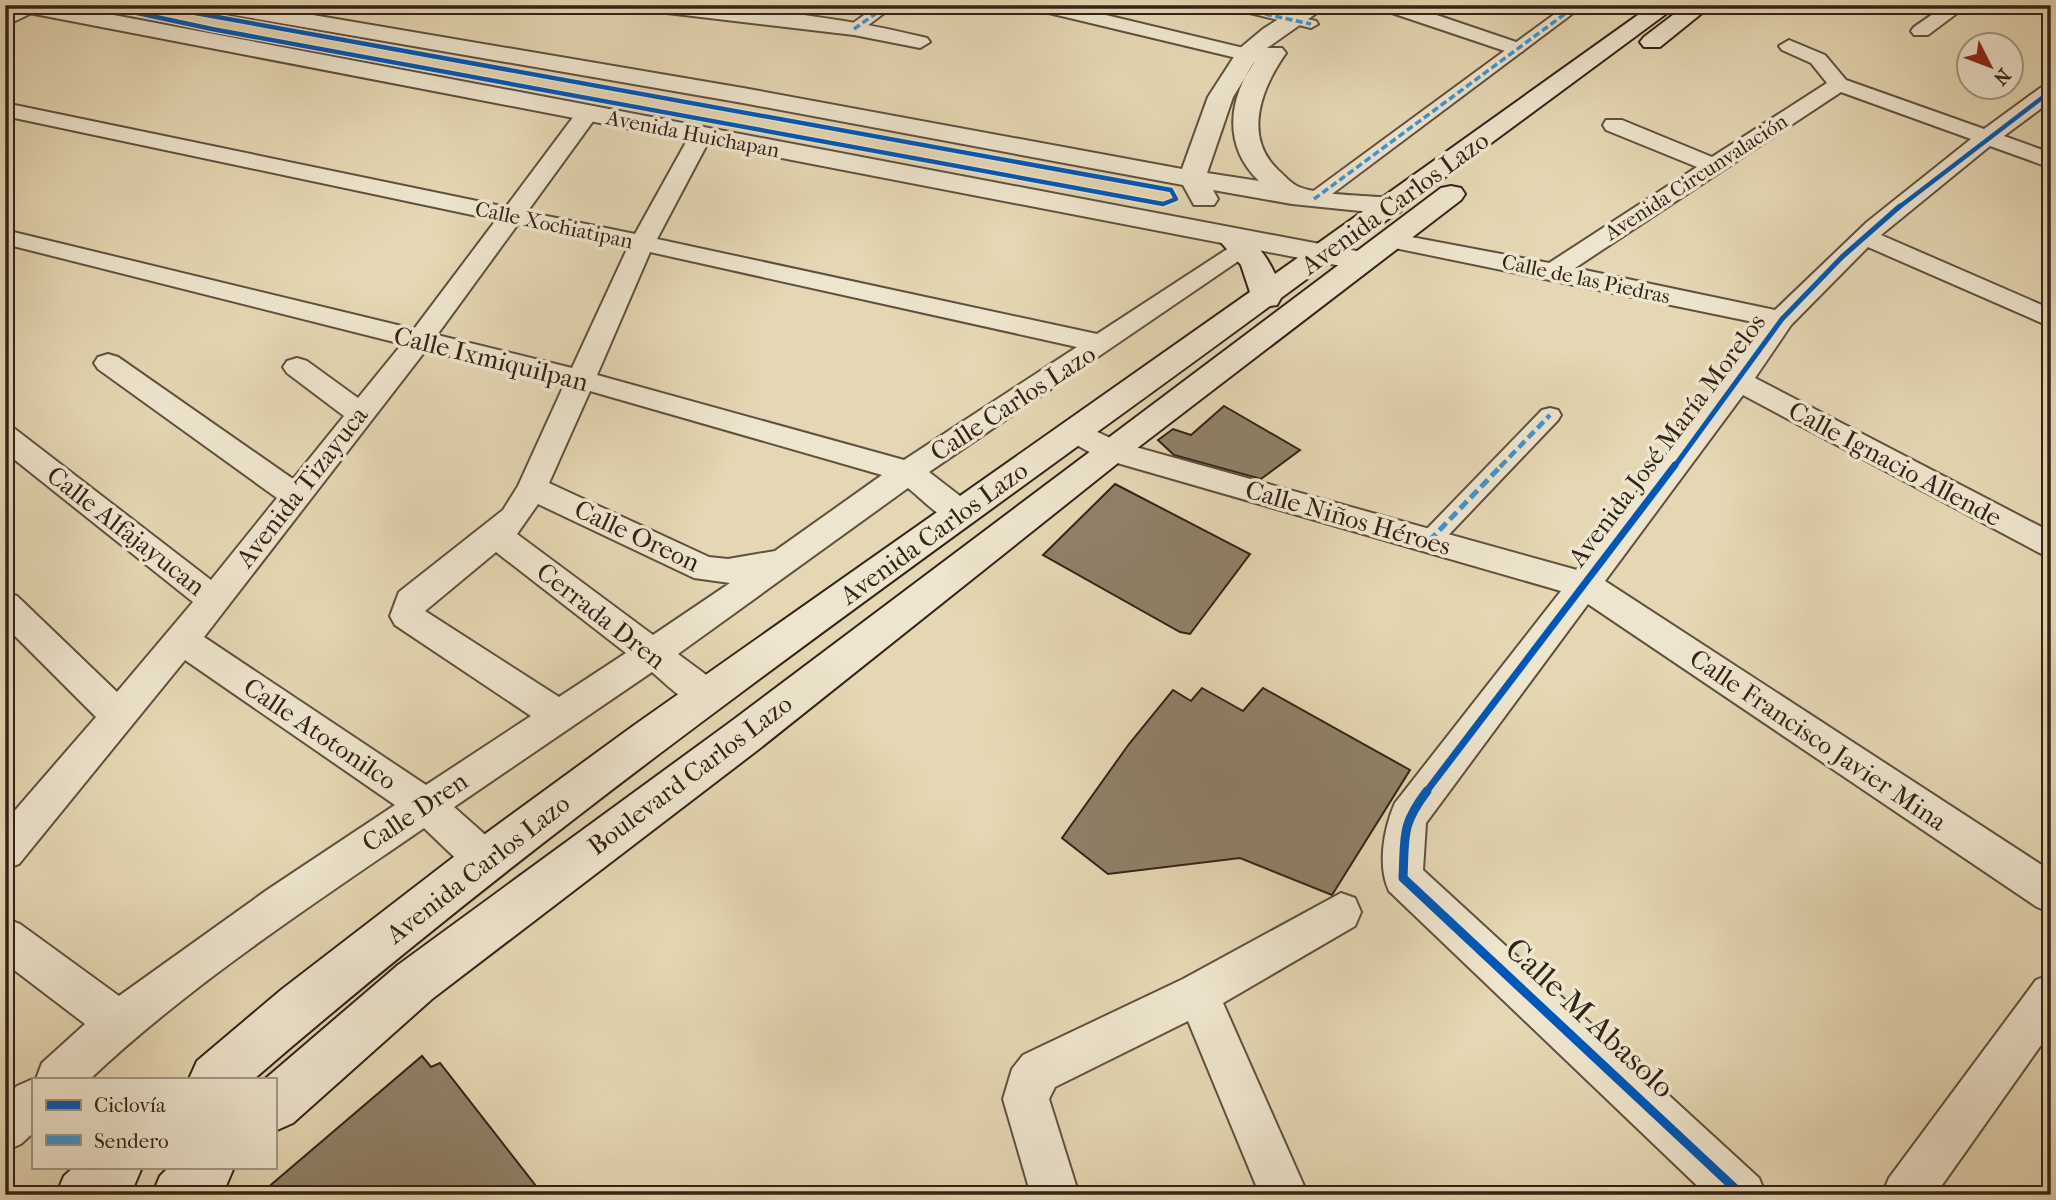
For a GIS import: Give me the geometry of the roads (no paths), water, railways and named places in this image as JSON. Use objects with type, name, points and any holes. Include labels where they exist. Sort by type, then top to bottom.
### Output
[{"type":"street","name":"Avenida Huichapan","points":[[217,5],[365,34],[786,103],[1311,199],[1381,205]]},
{"type":"street","points":[[650,5],[854,29],[920,42]]},
{"type":"street","points":[[854,29],[888,5]]},
{"type":"street","points":[[1039,5],[1257,56]]},
{"type":"street","points":[[1224,5],[1307,16]]},
{"type":"street","points":[[1266,298],[1265,277],[1247,244],[1192,177],[1224,90],[1257,56],[1307,16],[1343,5]]},
{"type":"street","points":[[1387,5],[1515,48]]},
{"type":"street","points":[[1247,244],[1256,234],[1280,223],[1290,212],[1577,5]]},
{"type":"street","name":"Avenida Carlos Lazo","points":[[216,1078],[486,860],[957,509],[1093,442],[1337,258],[1381,205],[1667,5]]},
{"type":"street","points":[[1528,136],[1701,5]]},
{"type":"street","points":[[1921,31],[1959,5]]},
{"type":"street","name":"Avenida Huichapan","points":[[32,6],[1247,244],[1337,258]]},
{"type":"street","points":[[5,20],[32,6]]},
{"type":"street","points":[[1789,46],[1818,59],[1839,84],[2051,161]]},
{"type":"street","points":[[1257,56],[1247,113],[1245,144],[1259,168],[1311,199],[1337,258],[1390,240],[1472,178]]},
{"type":"street","name":"Avenida Circunvalación","points":[[1553,271],[1839,84]]},
{"type":"street","name":"Avenida José María Morelos","points":[[1404,878],[1405,827],[1409,815],[1739,381],[1781,320],[1866,237],[1987,137],[2051,91]]},
{"type":"street","name":"Calle Xochiatipan","points":[[5,109],[642,243],[1102,345]]},
{"type":"street","name":"Avenida Tizayuca","points":[[5,851],[182,640],[359,413],[419,341],[587,113]]},
{"type":"street","points":[[1614,125],[1712,165]]},
{"type":"street","points":[[560,716],[407,616],[407,608],[411,601],[516,511],[583,380],[642,243],[701,135]]},
{"type":"street","name":"Calle Ixmiquilpan","points":[[5,237],[583,380],[912,475],[957,509]]},
{"type":"street","points":[[1866,237],[2051,320]]},
{"type":"street","name":"Calle de las Piedras","points":[[1390,240],[1553,271],[1781,320]]},
{"type":"street","name":"Calle Carlos Lazo","points":[[786,562],[1247,244]]},
{"type":"street","name":"Avenida Carlos Lazo","points":[[1093,442],[1266,298],[1337,258]]},
{"type":"street","points":[[108,363],[296,496]]},
{"type":"street","points":[[297,367],[359,413]]},
{"type":"street","name":"Calle Ignacio Allende","points":[[1739,381],[2051,547]]},
{"type":"street","points":[[1429,541],[1550,415]]},
{"type":"street","name":"Calle Alfajayucan","points":[[5,436],[214,600]]},
{"type":"street","name":"Calle Niños Héroes","points":[[1093,442],[1585,585]]},
{"type":"street","name":"Boulevard Carlos Lazo","points":[[276,1104],[415,982],[744,736],[1093,442]]},
{"type":"street","name":"Calle Oreon","points":[[516,511],[705,569],[727,571],[786,562]]},
{"type":"street","name":"Cerrada Dren","points":[[516,511],[651,655],[707,695]]},
{"type":"street","name":"Calle Dren","points":[[59,1078],[119,1022],[281,903],[786,562]]},
{"type":"street","name":"Calle Francisco Javier Mina","points":[[1585,585],[2051,894]]},
{"type":"street","points":[[15,614],[48,650],[119,717]]},
{"type":"street","name":"Calle Atotonilco","points":[[182,640],[425,805],[486,860]]},
{"type":"street","name":"Calle M Abasolo","points":[[1404,878],[1742,1195]]},
{"type":"street","points":[[1055,1195],[1026,1099],[1028,1085],[1039,1071],[1198,994],[1341,912]]},
{"type":"street","points":[[5,937],[119,1022]]},
{"type":"street","points":[[1198,994],[1284,1195]]},
{"type":"street","points":[[1906,1195],[2051,995]]},
{"type":"street","points":[[5,1128],[32,1103]]},
{"type":"street","points":[[83,1195],[114,1168]]},
{"type":"street","points":[[178,1195],[207,1168]]}]
